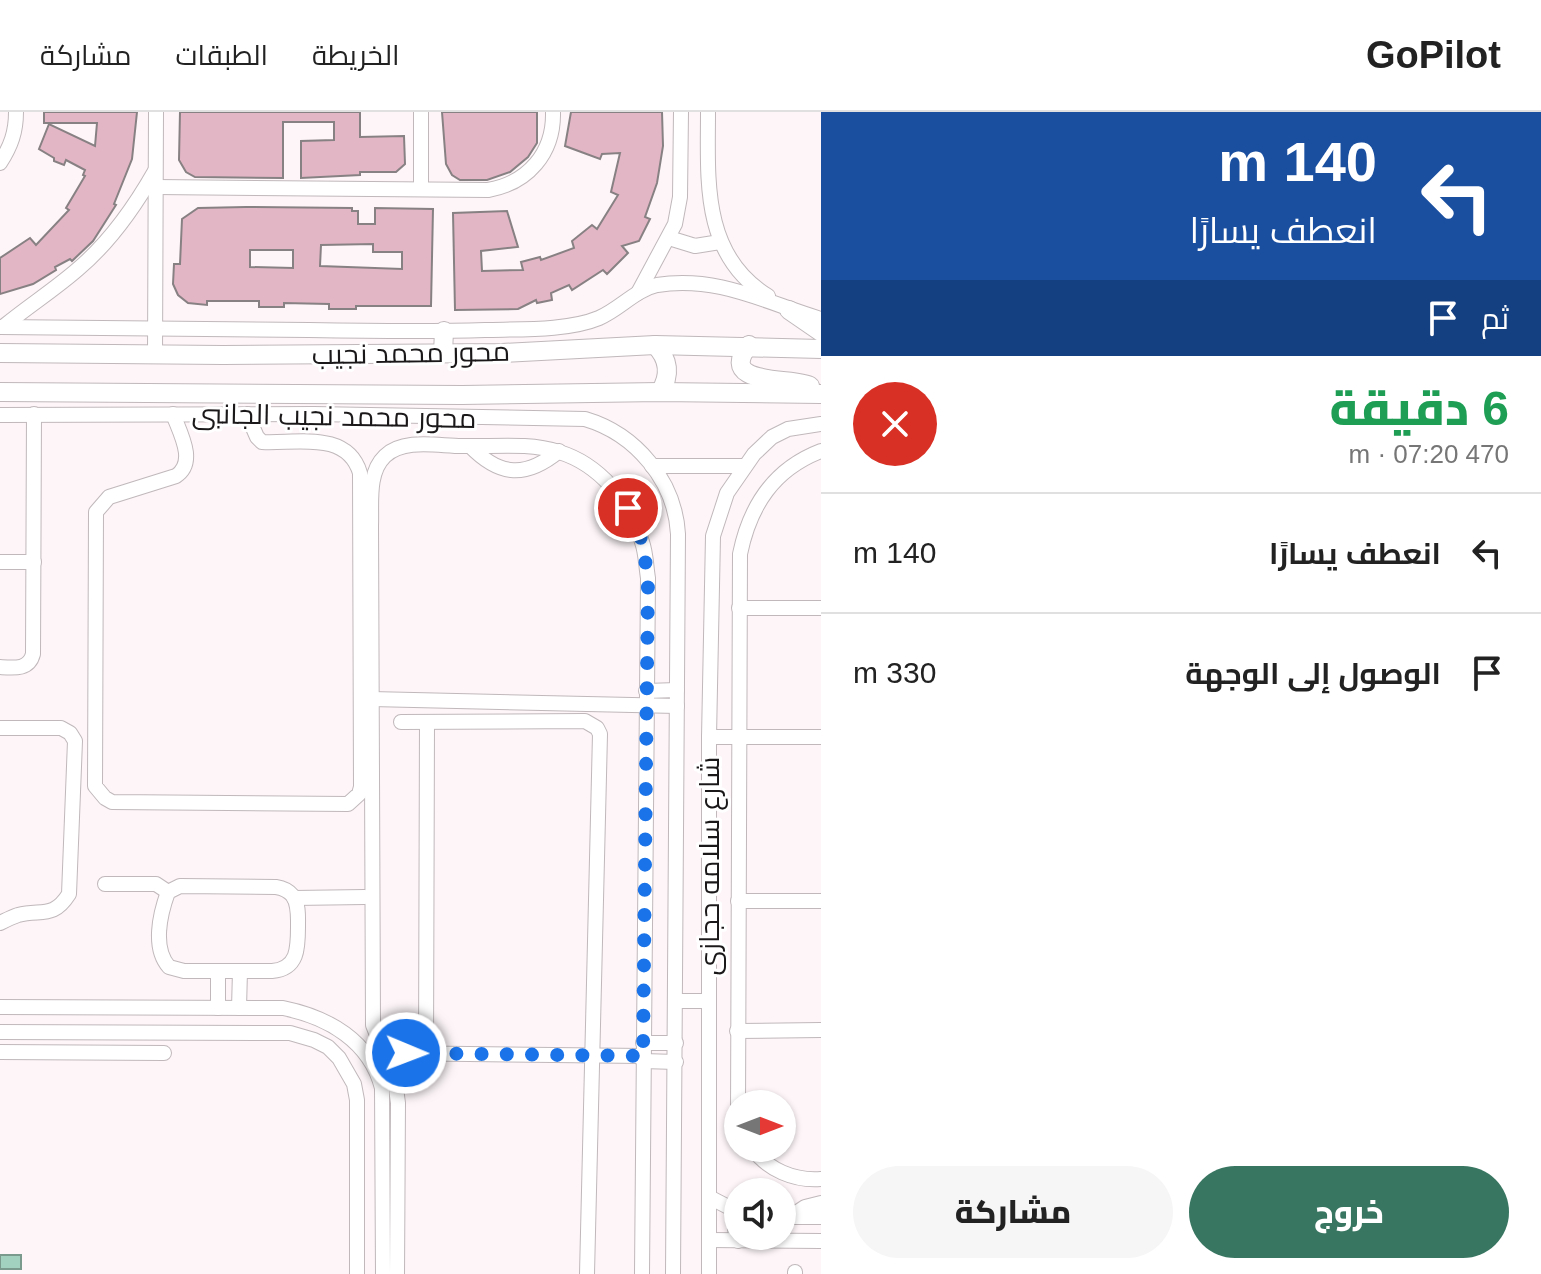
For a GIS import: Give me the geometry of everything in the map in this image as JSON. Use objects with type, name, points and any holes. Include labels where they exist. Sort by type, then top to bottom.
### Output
[{"type":"main road","points":[[782,305],[821,332]]},
{"type":"main road","points":[[443,353],[444,331]]},
{"type":"main road","points":[[655,345],[664,355],[668,367],[660,392]]},
{"type":"main road","name":"محور محمد نجيب","points":[[0,353],[443,353],[655,345],[821,349]]},
{"type":"main road","points":[[749,345],[743,353],[742,363],[750,375],[758,379],[804,382],[819,394]]},
{"type":"main road","name":"محور محمد نجيب","points":[[0,392],[819,394]]},
{"type":"main road","points":[[88,394],[88,413]]},
{"type":"main road","points":[[314,394],[314,414]]},
{"type":"street","points":[[0,163],[10,148],[16,128],[16,112]]},
{"type":"street","points":[[155,355],[156,112]]},
{"type":"street","points":[[421,112],[421,189]]},
{"type":"street","points":[[156,187],[488,190],[515,182],[539,162],[551,136],[553,112]]},
{"type":"street","points":[[638,293],[675,224],[680,197],[681,112]]},
{"type":"street","points":[[708,112],[709,200],[720,242],[750,281],[782,305]]},
{"type":"street","points":[[2,327],[80,268],[102,246],[140,198],[156,171]]},
{"type":"street","points":[[669,238],[695,246],[720,242]]},
{"type":"street","points":[[2,327],[444,331],[579,324],[607,315],[638,293],[654,286],[690,284],[726,288],[821,319]]},
{"type":"street","points":[[0,667],[20,668],[32,660],[34,414]]},
{"type":"street","points":[[173,414],[187,457],[183,470],[176,476],[109,497],[96,512],[95,786],[112,802],[348,804],[359,794],[361,787],[360,473],[346,450],[330,442],[262,442],[247,414]]},
{"type":"street","name":"محور محمد نجيب الجانبى","points":[[0,415],[314,414],[585,419],[619,433],[652,466]]},
{"type":"street","points":[[652,466],[744,466],[779,433],[797,426],[821,424]]},
{"type":"street","points":[[397,1274],[398,1103],[395,1081],[373,1025],[371,526],[376,469],[385,456],[406,445],[529,446],[559,451],[586,465],[610,484],[628,508],[642,541],[648,578],[642,1274]]},
{"type":"street","points":[[470,446],[485,461],[503,470],[523,471],[543,465],[559,451]]},
{"type":"street","points":[[738,1090],[740,554],[751,516],[763,493],[791,465],[821,451]]},
{"type":"street","name":"شارع سلامه حجازى","points":[[652,466],[669,493],[677,524],[673,1274]]},
{"type":"street","name":"شارع سلامه حجازى","points":[[709,1274],[709,737],[713,536],[727,493],[744,466]]},
{"type":"street","points":[[0,562],[34,562]]},
{"type":"street","points":[[739,608],[821,608]]},
{"type":"street","points":[[371,699],[646,698],[677,690]]},
{"type":"street","points":[[646,698],[677,706]]},
{"type":"street","points":[[401,722],[585,721],[592,723],[600,734],[587,1274]]},
{"type":"street","points":[[426,1054],[427,722]]},
{"type":"street","points":[[0,728],[61,728],[70,733],[75,741],[69,894],[62,905],[51,912],[18,915],[0,923]]},
{"type":"street","points":[[709,737],[821,737]]},
{"type":"street","points":[[105,884],[156,884],[168,892]]},
{"type":"street","points":[[180,886],[276,887],[287,890],[294,898],[297,909],[298,949],[292,963],[280,970],[176,970],[164,961],[161,953],[160,928],[168,892],[180,886]]},
{"type":"street","points":[[294,898],[365,897]]},
{"type":"street","points":[[738,901],[821,901]]},
{"type":"street","points":[[218,971],[218,1008]]},
{"type":"street","points":[[239,1008],[240,971]]},
{"type":"street","points":[[676,1001],[708,1001]]},
{"type":"street","points":[[0,1007],[283,1008],[321,1019],[354,1041],[374,1065],[382,1088],[383,1274]]},
{"type":"street","points":[[263,1032],[264,1008]]},
{"type":"street","points":[[737,1031],[821,1030]]},
{"type":"street","points":[[0,1032],[263,1032],[290,1033],[314,1040],[339,1058],[354,1084],[357,1100],[357,1274]]},
{"type":"street","points":[[385,1053],[592,1056],[643,1053],[676,1043]]},
{"type":"street","points":[[0,1052],[164,1053]]},
{"type":"street","points":[[643,1053],[676,1062]]},
{"type":"street","points":[[767,1162],[791,1176],[821,1179]]},
{"type":"street","points":[[709,1197],[724,1205]]},
{"type":"street","points":[[796,1212],[821,1203]]},
{"type":"street","points":[[796,1217],[821,1217]]},
{"type":"street","points":[[709,1240],[724,1241]]},
{"type":"street","points":[[796,1241],[821,1241]]},
{"type":"shaded area","points":[[0,1255],[21,1255],[21,1269],[0,1269]]},
{"type":"building","points":[[44,112],[137,112],[132,159],[116,205],[93,241],[72,261],[70,259],[55,267],[56,270],[33,284],[0,294],[0,258],[30,238],[36,245],[69,210],[66,208],[85,176],[85,170],[66,160],[64,165],[54,161],[39,149],[49,124],[95,146],[97,123],[44,123]]},
{"type":"building","points":[[180,112],[360,112],[360,137],[404,136],[405,164],[396,172],[301,178],[301,141],[334,140],[334,122],[283,122],[283,178],[195,177],[186,172],[179,160]]},
{"type":"building","points":[[442,112],[537,112],[537,143],[528,157],[510,172],[487,180],[460,180],[452,175],[446,164]]},
{"type":"building","points":[[571,112],[662,112],[663,146],[657,183],[645,217],[650,219],[639,241],[622,246],[628,253],[607,274],[603,270],[572,290],[569,285],[551,293],[552,300],[537,303],[536,300],[518,309],[455,310],[453,213],[507,211],[518,247],[481,251],[482,271],[523,270],[521,262],[540,257],[541,260],[574,248],[572,241],[592,225],[597,229],[618,195],[611,192],[620,153],[602,154],[600,159],[565,146]]},
{"type":"building","points":[[198,208],[352,208],[352,211],[358,211],[358,224],[375,224],[375,208],[433,209],[431,306],[329,309],[329,304],[284,303],[284,307],[259,307],[259,301],[207,301],[207,305],[188,303],[178,295],[173,284],[174,264],[180,264],[182,219]],"holes":[[[373,244],[373,252],[402,252],[402,269],[320,266],[321,245]],[[250,250],[293,250],[293,268],[250,267]]]},
{"type":"route","points":[[406,1053],[643,1056],[648,578],[642,541],[628,508]]}]
